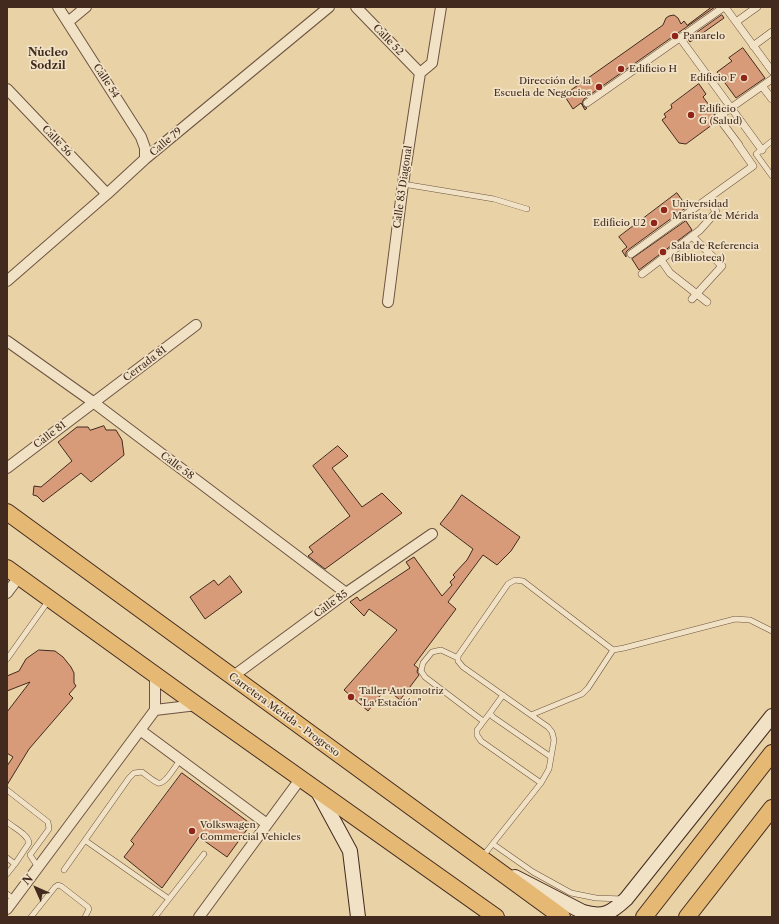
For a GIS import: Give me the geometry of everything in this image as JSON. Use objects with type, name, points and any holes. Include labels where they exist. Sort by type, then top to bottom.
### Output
[{"type":"highway","name":"Carretera Mérida - Progreso","points":[[7,512],[562,917]]},
{"type":"highway","points":[[13,572],[155,675],[496,917]]},
{"type":"highway","points":[[644,917],[772,753]]},
{"type":"highway","points":[[687,917],[765,823],[772,808]]},
{"type":"main road","points":[[487,861],[584,912],[595,915],[609,912],[626,899],[772,716]]},
{"type":"main road","points":[[316,789],[350,850],[358,917]]},
{"type":"street","name":"Calle 54","points":[[58,7],[141,137],[145,148],[144,159]]},
{"type":"street","points":[[68,22],[86,7]]},
{"type":"street","name":"Calle 79","points":[[7,281],[107,194],[144,159],[328,7]]},
{"type":"street","name":"Calle 52","points":[[356,7],[420,73]]},
{"type":"street","points":[[420,73],[432,63],[441,7]]},
{"type":"street","points":[[587,103],[725,7],[772,71]]},
{"type":"street","points":[[736,22],[757,7]]},
{"type":"street","points":[[753,46],[772,32]]},
{"type":"street","points":[[680,38],[762,150]]},
{"type":"street","name":"Calle 83 Diagonal","points":[[388,302],[403,184],[420,73]]},
{"type":"street","points":[[631,254],[753,166],[718,117],[772,79]]},
{"type":"street","points":[[762,86],[772,99]]},
{"type":"street","name":"Calle 56","points":[[7,89],[107,194]]},
{"type":"street","points":[[642,274],[700,230],[716,212],[709,198]]},
{"type":"street","points":[[692,236],[722,266],[692,299]]},
{"type":"street","points":[[661,260],[670,273],[707,302]]},
{"type":"street","name":"Cerrada 81","points":[[93,402],[196,325]]},
{"type":"street","name":"Calle 58","points":[[7,341],[93,402],[346,593]]},
{"type":"street","name":"Calle 81","points":[[7,468],[93,402]]},
{"type":"street","name":"Calle 85","points":[[232,677],[346,593],[432,534]]},
{"type":"street","points":[[7,593],[13,572]]},
{"type":"street","points":[[7,909],[10,896],[38,867],[155,710],[155,675]]},
{"type":"street","points":[[155,710],[197,705]]},
{"type":"street","points":[[140,730],[267,824]]},
{"type":"street","points":[[199,917],[301,778]]},
{"type":"lane","points":[[772,141],[756,154],[772,176]]},
{"type":"lane","points":[[403,184],[494,199],[527,209]]},
{"type":"lane","points":[[487,861],[493,844],[549,769],[554,740],[552,732],[548,727],[463,667],[458,661],[458,656],[508,584],[515,580],[522,581],[613,650]]},
{"type":"lane","points":[[7,659],[50,599]]},
{"type":"lane","points":[[531,715],[582,694],[588,688],[613,650],[735,620],[750,620],[772,631]]},
{"type":"lane","points":[[458,658],[441,650],[432,652],[423,663],[421,670],[425,677],[483,721]]},
{"type":"lane","points":[[503,695],[477,730],[477,735],[481,741],[540,783]]},
{"type":"lane","points":[[490,713],[493,717],[551,758]]},
{"type":"lane","points":[[64,870],[134,773],[142,772],[158,783],[162,783],[180,760]]},
{"type":"lane","points":[[7,790],[48,822],[49,829],[30,855],[38,867]]},
{"type":"lane","points":[[7,822],[29,840],[29,843],[7,874]]},
{"type":"lane","points":[[86,841],[169,899]]},
{"type":"lane","points":[[493,844],[533,872],[571,892],[596,898],[626,899]]},
{"type":"lane","points":[[156,917],[204,854]]},
{"type":"lane","points":[[7,858],[15,864]]},
{"type":"lane","points":[[34,916],[58,885],[88,907],[89,912],[85,917]]},
{"type":"building","points":[[712,7],[715,7],[584,99],[582,103],[583,106],[587,108],[585,110],[581,103],[573,109],[564,95],[663,25],[666,18],[674,15],[678,18],[681,24],[684,21],[687,25]]},
{"type":"building","points":[[722,15],[724,18],[690,42],[688,39]]},
{"type":"building","name":"Edificio F","points":[[743,48],[765,78],[736,98],[717,72],[732,61],[729,58]]},
{"type":"building","name":"Edificio G (Salud)","points":[[699,84],[706,94],[703,97],[715,113],[713,117],[716,122],[686,144],[679,143],[662,120],[666,117],[664,114],[672,108],[671,105]]},
{"type":"building","name":"Edificio U2","points":[[677,193],[687,207],[628,250],[626,252],[626,257],[622,251],[627,247],[619,237]]},
{"type":"building","points":[[686,221],[692,230],[639,270],[632,259]]},
{"type":"building","points":[[104,426],[106,430],[116,430],[122,440],[124,455],[91,482],[81,473],[43,502],[37,496],[33,495],[34,486],[41,487],[72,461],[58,442],[77,427],[88,427],[90,430]]},
{"type":"building","points":[[338,446],[348,456],[332,468],[362,507],[382,493],[402,513],[325,569],[308,556],[313,552],[309,547],[350,516],[313,466]]},
{"type":"building","points":[[462,495],[520,537],[511,551],[497,565],[483,555],[448,602],[456,609],[414,665],[418,668],[417,672],[419,675],[400,700],[386,688],[368,711],[344,690],[397,630],[369,609],[364,616],[350,602],[357,597],[360,601],[410,568],[406,562],[414,557],[442,596],[452,585],[450,582],[455,577],[453,575],[467,560],[473,549],[440,524]]},
{"type":"building","points":[[230,576],[242,592],[205,619],[190,597],[214,580],[218,585]]},
{"type":"building","points":[[39,650],[55,651],[63,657],[74,673],[74,683],[76,686],[69,694],[73,698],[29,749],[7,785],[7,766],[13,757],[7,753],[7,712],[30,682],[7,691],[7,676],[19,671],[26,659]]},
{"type":"building","name":"Volkswagen Commercial Vehicles","points":[[182,773],[251,824],[227,857],[199,837],[162,888],[124,857],[134,844],[131,841]]},
{"type":"place","name":"Panarelo","points":[[675,36]]},
{"type":"place","name":"Edificio H","points":[[621,69]]},
{"type":"place","name":"Edificio F","points":[[744,78]]},
{"type":"place","name":"Dirección de la Escuela de Negocios","points":[[599,87]]},
{"type":"place","name":"Edificio G (Salud)","points":[[691,115]]},
{"type":"place","name":"Universidad Marista de Mérida","points":[[664,210]]},
{"type":"place","name":"Edificio U2","points":[[654,223]]},
{"type":"place","name":"Sala de Referencia (Biblioteca)","points":[[663,252]]},
{"type":"place","name":"Taller Automotriz \"La Estación\"","points":[[351,697]]},
{"type":"place","name":"Volkswagen Commercial Vehicles","points":[[192,831]]},
{"type":"district","name":"Núcleo Sodzil","points":[[48,59]]}]
